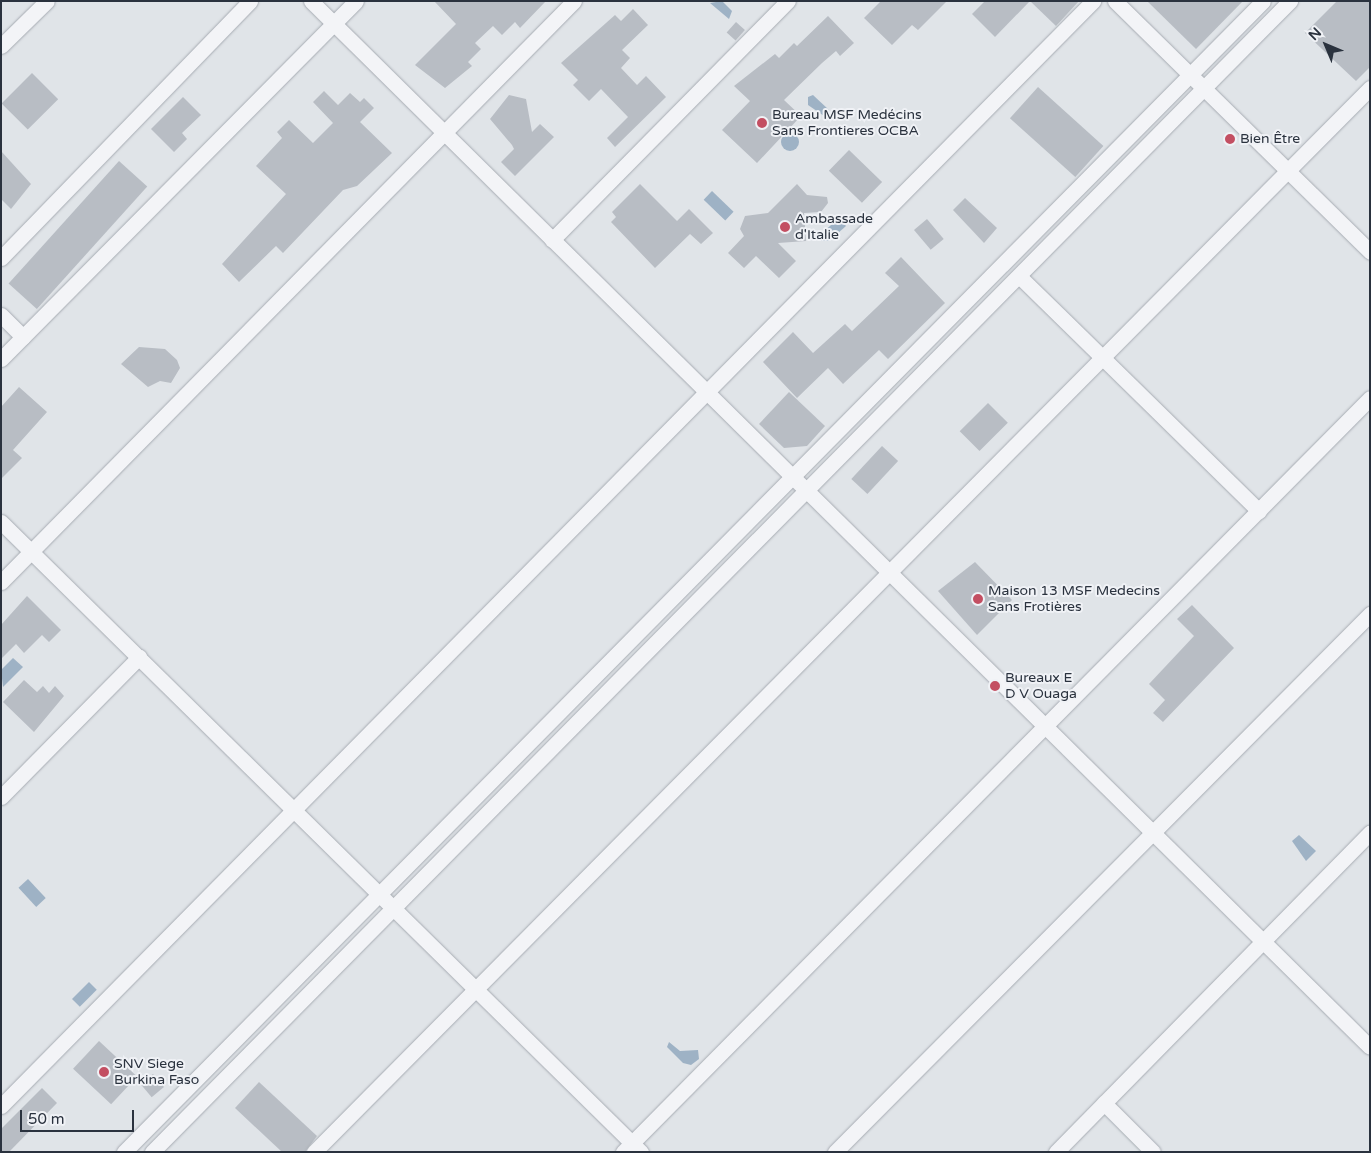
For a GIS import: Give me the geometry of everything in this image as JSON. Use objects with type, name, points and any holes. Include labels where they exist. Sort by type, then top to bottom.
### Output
[{"type":"street","points":[[1,46],[47,1]]},
{"type":"street","points":[[1,258],[250,1]]},
{"type":"street","points":[[311,1],[1370,1047]]},
{"type":"street","points":[[1,360],[356,1]]},
{"type":"street","points":[[1,582],[445,134],[574,1]]},
{"type":"street","points":[[552,240],[788,1]]},
{"type":"street","points":[[1,1106],[294,812],[1093,1]]},
{"type":"street","points":[[1115,1],[1202,89],[1288,170],[1370,252]]},
{"type":"street","points":[[124,1152],[794,479],[1263,1]]},
{"type":"street","points":[[152,1152],[391,905],[807,491],[1290,1]]},
{"type":"street","points":[[314,1152],[473,987],[890,575],[1370,88]]},
{"type":"street","points":[[1019,276],[1101,359],[1259,511]]},
{"type":"street","points":[[1,315],[23,337]]},
{"type":"street","points":[[1,522],[294,812],[391,905],[632,1149],[1370,398]]},
{"type":"street","points":[[835,1152],[1154,835],[1370,614]]},
{"type":"street","points":[[1,798],[139,657]]},
{"type":"street","points":[[1056,1152],[1370,833]]},
{"type":"street","points":[[1104,1103],[1153,1152]]},
{"type":"water","points":[[722,1],[732,11],[729,19],[710,3]]},
{"type":"water","points":[[813,95],[829,110],[827,118],[808,105],[808,97]]},
{"type":"water","points":[[786,133],[794,133],[799,138],[797,149],[786,151],[781,146],[781,138]]},
{"type":"water","points":[[712,191],[734,212],[725,220],[704,200]]},
{"type":"water","points":[[839,218],[846,226],[829,241],[821,241],[822,233]]},
{"type":"water","points":[[13,658],[23,667],[3,687],[1,670]]},
{"type":"water","points":[[1299,835],[1316,851],[1306,861],[1292,841]]},
{"type":"water","points":[[28,879],[46,898],[36,907],[18,888]]},
{"type":"water","points":[[89,982],[97,990],[80,1007],[72,999]]},
{"type":"water","points":[[669,1042],[680,1051],[698,1050],[699,1059],[691,1065],[683,1063],[667,1047]]},
{"type":"building","points":[[434,1],[546,1],[520,28],[515,22],[502,35],[493,26],[475,43],[481,49],[468,62],[472,66],[445,88],[415,65],[456,24]]},
{"type":"building","points":[[881,1],[947,1],[918,30],[912,25],[892,45],[864,18]]},
{"type":"building","points":[[985,1],[1030,1],[995,37],[972,14]]},
{"type":"building","points":[[1030,1],[1079,1],[1056,26]]},
{"type":"building","points":[[1147,1],[1243,1],[1196,49]]},
{"type":"building","points":[[1337,1],[1370,1],[1370,67],[1356,81],[1305,33]]},
{"type":"building","points":[[633,9],[648,25],[622,50],[630,58],[621,68],[637,85],[646,76],[666,97],[615,147],[607,138],[628,117],[601,89],[589,101],[573,85],[578,80],[561,63],[615,15],[621,21]]},
{"type":"building","points":[[828,16],[854,43],[840,56],[836,51],[784,100],[801,116],[757,163],[722,130],[750,101],[734,86],[775,54],[779,58],[794,43],[797,46]]},
{"type":"building","points":[[736,22],[745,30],[736,40],[727,32]]},
{"type":"building","points":[[32,73],[58,99],[28,130],[2,103]]},
{"type":"building","points":[[1038,87],[1103,146],[1075,177],[1010,118]]},
{"type":"building","points":[[324,91],[338,105],[350,93],[360,102],[364,98],[374,108],[360,122],[392,153],[357,186],[343,190],[283,253],[276,246],[239,282],[222,264],[286,194],[256,166],[282,138],[277,132],[289,120],[313,143],[333,123],[313,102]]},
{"type":"building","points":[[509,95],[526,99],[532,132],[540,124],[554,137],[515,176],[501,162],[514,149],[490,119]]},
{"type":"building","points":[[183,97],[201,115],[182,133],[187,139],[174,152],[151,129]]},
{"type":"building","points":[[849,150],[882,182],[862,203],[829,171]]},
{"type":"building","points":[[1,151],[31,184],[11,209],[1,199]]},
{"type":"building","points":[[119,161],[147,186],[37,309],[9,284]]},
{"type":"building","points":[[640,184],[677,221],[689,209],[713,233],[701,244],[690,234],[655,268],[611,222],[616,217],[612,212]]},
{"type":"building","points":[[797,184],[807,195],[827,197],[828,203],[821,212],[804,213],[806,241],[778,243],[796,261],[779,278],[756,256],[744,268],[728,253],[744,236],[740,229],[745,216],[768,213]]},
{"type":"building","points":[[965,198],[997,228],[984,243],[953,210]]},
{"type":"building","points":[[927,219],[944,239],[931,250],[914,230]]},
{"type":"building","points":[[901,257],[945,303],[888,359],[879,350],[843,384],[828,368],[797,398],[763,362],[793,332],[813,353],[845,324],[852,331],[899,286],[885,273]]},
{"type":"building","points":[[139,347],[165,349],[177,360],[180,368],[171,383],[160,381],[148,387],[121,364]]},
{"type":"building","points":[[19,387],[47,412],[13,450],[22,458],[1,479],[1,407]]},
{"type":"building","points":[[789,392],[825,426],[807,446],[784,448],[759,424]]},
{"type":"building","points":[[988,403],[1008,423],[980,451],[960,431]]},
{"type":"building","points":[[882,446],[898,461],[867,494],[851,479]]},
{"type":"building","name":"Maison 13 MSF Medecins Sans Frotières","points":[[975,562],[1012,600],[977,635],[938,591]]},
{"type":"building","points":[[27,596],[61,630],[49,642],[42,635],[24,653],[16,644],[1,659],[1,625]]},
{"type":"building","points":[[1192,605],[1234,648],[1163,722],[1153,713],[1165,700],[1149,684],[1194,636],[1177,619]]},
{"type":"building","points":[[24,680],[37,692],[43,686],[49,693],[55,686],[64,696],[34,732],[3,702]]},
{"type":"building","name":"SNV Siege Burkina Faso","points":[[99,1041],[137,1076],[111,1104],[73,1069]]},
{"type":"building","points":[[153,1074],[164,1087],[152,1097],[141,1084]]},
{"type":"building","points":[[259,1082],[317,1136],[305,1152],[282,1152],[235,1108]]},
{"type":"building","points":[[42,1088],[57,1103],[9,1152],[1,1152],[1,1129]]},
{"type":"place","name":"Bureau MSF Medécins Sans Frontieres OCBA","points":[[762,123]]},
{"type":"place","name":"Bien Être","points":[[1230,139]]},
{"type":"place","name":"Ambassade d'Italie","points":[[785,227]]},
{"type":"place","name":"Maison 13 MSF Medecins Sans Frotières","points":[[978,599]]},
{"type":"place","name":"Bureaux E D V Ouaga","points":[[995,686]]},
{"type":"place","name":"SNV Siege Burkina Faso","points":[[104,1072]]}]
